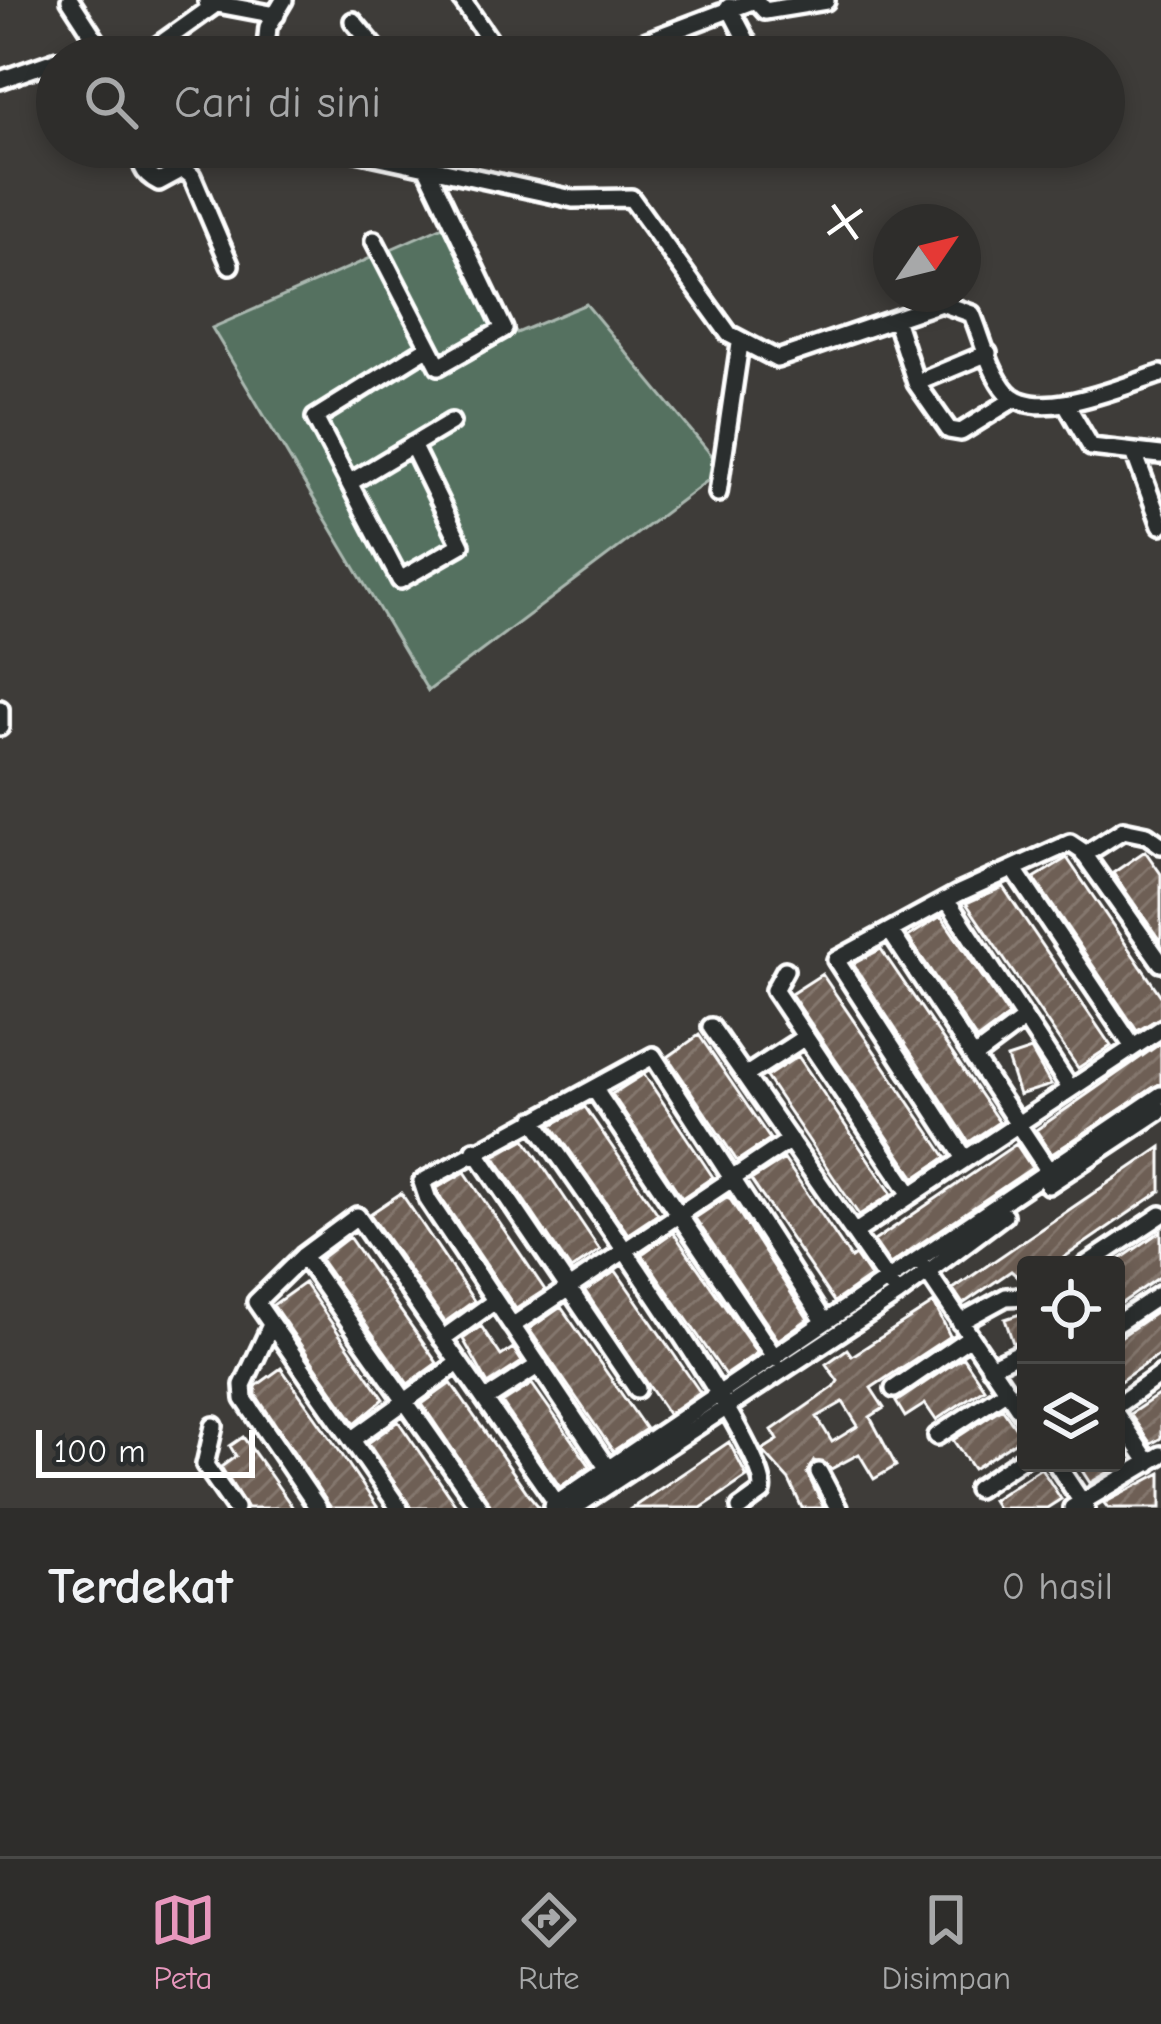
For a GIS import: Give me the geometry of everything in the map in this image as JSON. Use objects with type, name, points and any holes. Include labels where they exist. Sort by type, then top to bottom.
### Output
[{"type":"street","points":[[70,0],[93,36]]},
{"type":"street","points":[[462,0],[487,36]]},
{"type":"street","points":[[660,35],[755,0],[765,11],[826,1]]},
{"type":"street","points":[[168,36],[208,3],[280,7],[271,36]]},
{"type":"street","points":[[729,7],[744,36]]},
{"type":"street","points":[[353,21],[366,36]]},
{"type":"street","points":[[0,80],[36,67]]},
{"type":"street","points":[[141,168],[159,182],[183,170],[192,176],[230,265]]},
{"type":"street","points":[[374,240],[440,366],[505,328],[427,168]]},
{"type":"street","points":[[432,168],[573,199],[631,198],[740,344],[777,359],[941,303],[958,305],[972,314],[1003,388],[1014,399]]},
{"type":"street","points":[[895,319],[916,383],[943,424],[961,432],[1014,399],[1066,404],[1161,374]]},
{"type":"street","points":[[718,494],[740,344]]},
{"type":"street","points":[[412,446],[461,545],[400,580],[315,418],[429,346]]},
{"type":"street","points":[[916,383],[988,353]]},
{"type":"street","points":[[1066,404],[1091,447],[1161,454]]},
{"type":"street","points":[[350,483],[451,422]]},
{"type":"street","points":[[1135,455],[1161,525]]},
{"type":"street","points":[[0,709],[0,727]]},
{"type":"street","points":[[1084,855],[1124,830],[1156,838],[1161,845]]},
{"type":"street","points":[[964,1157],[835,965],[844,953],[1070,843],[1084,855],[1161,963]]},
{"type":"street","points":[[1015,871],[1133,1047]]},
{"type":"street","points":[[946,900],[1070,1088]]},
{"type":"street","points":[[890,932],[1053,1176]]},
{"type":"street","points":[[785,970],[774,990],[910,1193]]},
{"type":"street","points":[[974,1057],[1025,1019]]},
{"type":"street","points":[[711,1028],[893,1288]]},
{"type":"street","points":[[854,1233],[1161,1029]]},
{"type":"street","points":[[745,1076],[805,1036]]},
{"type":"street","points":[[608,1469],[421,1188],[475,1150],[653,1056],[736,1177],[824,1321]]},
{"type":"street","points":[[595,1090],[776,1358]]},
{"type":"street","points":[[560,1507],[893,1288],[1161,1095]]},
{"type":"street","points":[[1053,1176],[1161,1111]]},
{"type":"street","points":[[534,1120],[724,1403],[766,1483],[740,1508]]},
{"type":"street","points":[[512,1326],[790,1140]]},
{"type":"street","points":[[475,1150],[637,1389]]},
{"type":"street","points":[[1100,1256],[1161,1215]]},
{"type":"street","points":[[399,1508],[257,1297],[346,1220],[360,1217],[560,1507]]},
{"type":"street","points":[[303,1256],[480,1508]]},
{"type":"street","points":[[924,1266],[1017,1405]]},
{"type":"street","points":[[560,1507],[608,1469],[724,1403],[824,1321],[893,1288]]},
{"type":"street","points":[[1125,1318],[1161,1294]]},
{"type":"street","points":[[894,1389],[1006,1297],[1017,1296]]},
{"type":"street","points":[[442,1339],[495,1301]]},
{"type":"street","points":[[271,1324],[243,1385],[244,1399],[318,1508]]},
{"type":"street","points":[[990,1367],[1017,1355]]},
{"type":"street","points":[[353,1439],[458,1363]]},
{"type":"street","points":[[485,1400],[539,1366]]},
{"type":"street","points":[[1125,1403],[1161,1374]]},
{"type":"street","points":[[937,1436],[1007,1390]]},
{"type":"street","points":[[1061,1472],[1080,1506],[1155,1459],[1125,1421]]},
{"type":"street","points":[[214,1426],[205,1465],[235,1508]]},
{"type":"street","points":[[977,1489],[1017,1462]]},
{"type":"street","points":[[819,1472],[838,1508]]},
{"type":"green space","points":[[443,226],[517,333],[586,304],[723,469],[428,691],[212,328]]},
{"type":"building","points":[[1145,851],[1161,874],[1161,942],[1113,873]]},
{"type":"building","points":[[1067,858],[1161,996],[1161,1017],[1137,1031],[1034,878]]},
{"type":"building","points":[[1003,887],[1111,1046],[1078,1068],[966,903]]},
{"type":"building","points":[[941,916],[1009,1016],[977,1040],[908,937]]},
{"type":"building","points":[[881,949],[999,1122],[969,1142],[853,964]]},
{"type":"building","points":[[822,974],[946,1157],[915,1178],[791,994]]},
{"type":"building","points":[[699,1035],[770,1139],[737,1161],[668,1057]]},
{"type":"building","points":[[1161,1043],[1161,1083],[1052,1154],[1036,1130]]},
{"type":"building","points":[[1031,1050],[1051,1085],[1019,1095],[1007,1058]]},
{"type":"building","points":[[798,1056],[892,1194],[859,1215],[766,1077]]},
{"type":"building","points":[[644,1074],[713,1177],[682,1198],[612,1094]]},
{"type":"building","points":[[585,1107],[658,1214],[628,1234],[552,1125]]},
{"type":"building","points":[[525,1139],[600,1250],[571,1270],[494,1156]]},
{"type":"building","points":[[1016,1144],[1032,1168],[890,1264],[874,1241]]},
{"type":"building","points":[[1161,1147],[1161,1191],[1066,1256],[1017,1256],[1017,1276],[1011,1271],[963,1304],[953,1289]]},
{"type":"building","points":[[784,1159],[851,1258],[855,1255],[870,1277],[834,1302],[751,1180]]},
{"type":"building","points":[[465,1172],[545,1290],[516,1309],[439,1195],[437,1188]]},
{"type":"building","points":[[401,1193],[474,1301],[445,1322],[370,1214]]},
{"type":"building","points":[[728,1196],[808,1319],[778,1340],[695,1218]]},
{"type":"building","points":[[1161,1231],[1161,1276],[1125,1301],[1125,1256]]},
{"type":"building","points":[[673,1232],[757,1353],[725,1375],[642,1254]]},
{"type":"building","points":[[349,1237],[437,1363],[408,1384],[320,1259]]},
{"type":"building","points":[[616,1271],[700,1392],[668,1414],[585,1291]]},
{"type":"building","points":[[304,1283],[384,1399],[355,1423],[273,1305]]},
{"type":"building","points":[[934,1303],[950,1336],[871,1388],[884,1408],[870,1417],[896,1466],[874,1479],[859,1454],[831,1469],[814,1461],[807,1473],[824,1508],[802,1508],[789,1480],[762,1450],[778,1440],[772,1430],[834,1387],[838,1381],[826,1364],[847,1349],[852,1356]],"holes":[[[843,1402],[858,1426],[832,1442],[817,1417]]]},
{"type":"building","points":[[561,1307],[646,1429],[613,1451],[529,1329]]},
{"type":"building","points":[[1161,1309],[1161,1353],[1125,1378],[1125,1364],[1125,1334]]},
{"type":"building","points":[[1017,1315],[1017,1341],[1013,1343],[1005,1319]]},
{"type":"building","points":[[481,1326],[501,1356],[513,1348],[522,1362],[488,1384],[463,1339]]},
{"type":"building","points":[[963,1357],[984,1388],[936,1420],[925,1404],[905,1417],[896,1402]]},
{"type":"building","points":[[281,1368],[378,1508],[331,1508],[256,1395],[256,1386]]},
{"type":"building","points":[[451,1383],[540,1508],[492,1508],[422,1404]]},
{"type":"building","points":[[532,1384],[590,1466],[560,1487],[502,1403]]},
{"type":"building","points":[[1161,1393],[1161,1438],[1151,1444],[1130,1414]]},
{"type":"building","points":[[1002,1408],[1017,1430],[1017,1440],[973,1469],[953,1440]]},
{"type":"building","points":[[398,1421],[458,1508],[411,1508],[368,1443]]},
{"type":"building","points":[[243,1437],[293,1508],[247,1508],[221,1467],[236,1456],[230,1446]]},
{"type":"building","points":[[729,1442],[747,1477],[701,1508],[632,1508]]},
{"type":"building","points":[[1035,1472],[1044,1472],[1061,1499],[1047,1508],[997,1508],[992,1500]]},
{"type":"building","points":[[1083,1472],[1109,1472],[1090,1483]]},
{"type":"building","points":[[1161,1473],[1161,1508],[1108,1508],[1104,1503]]}]
